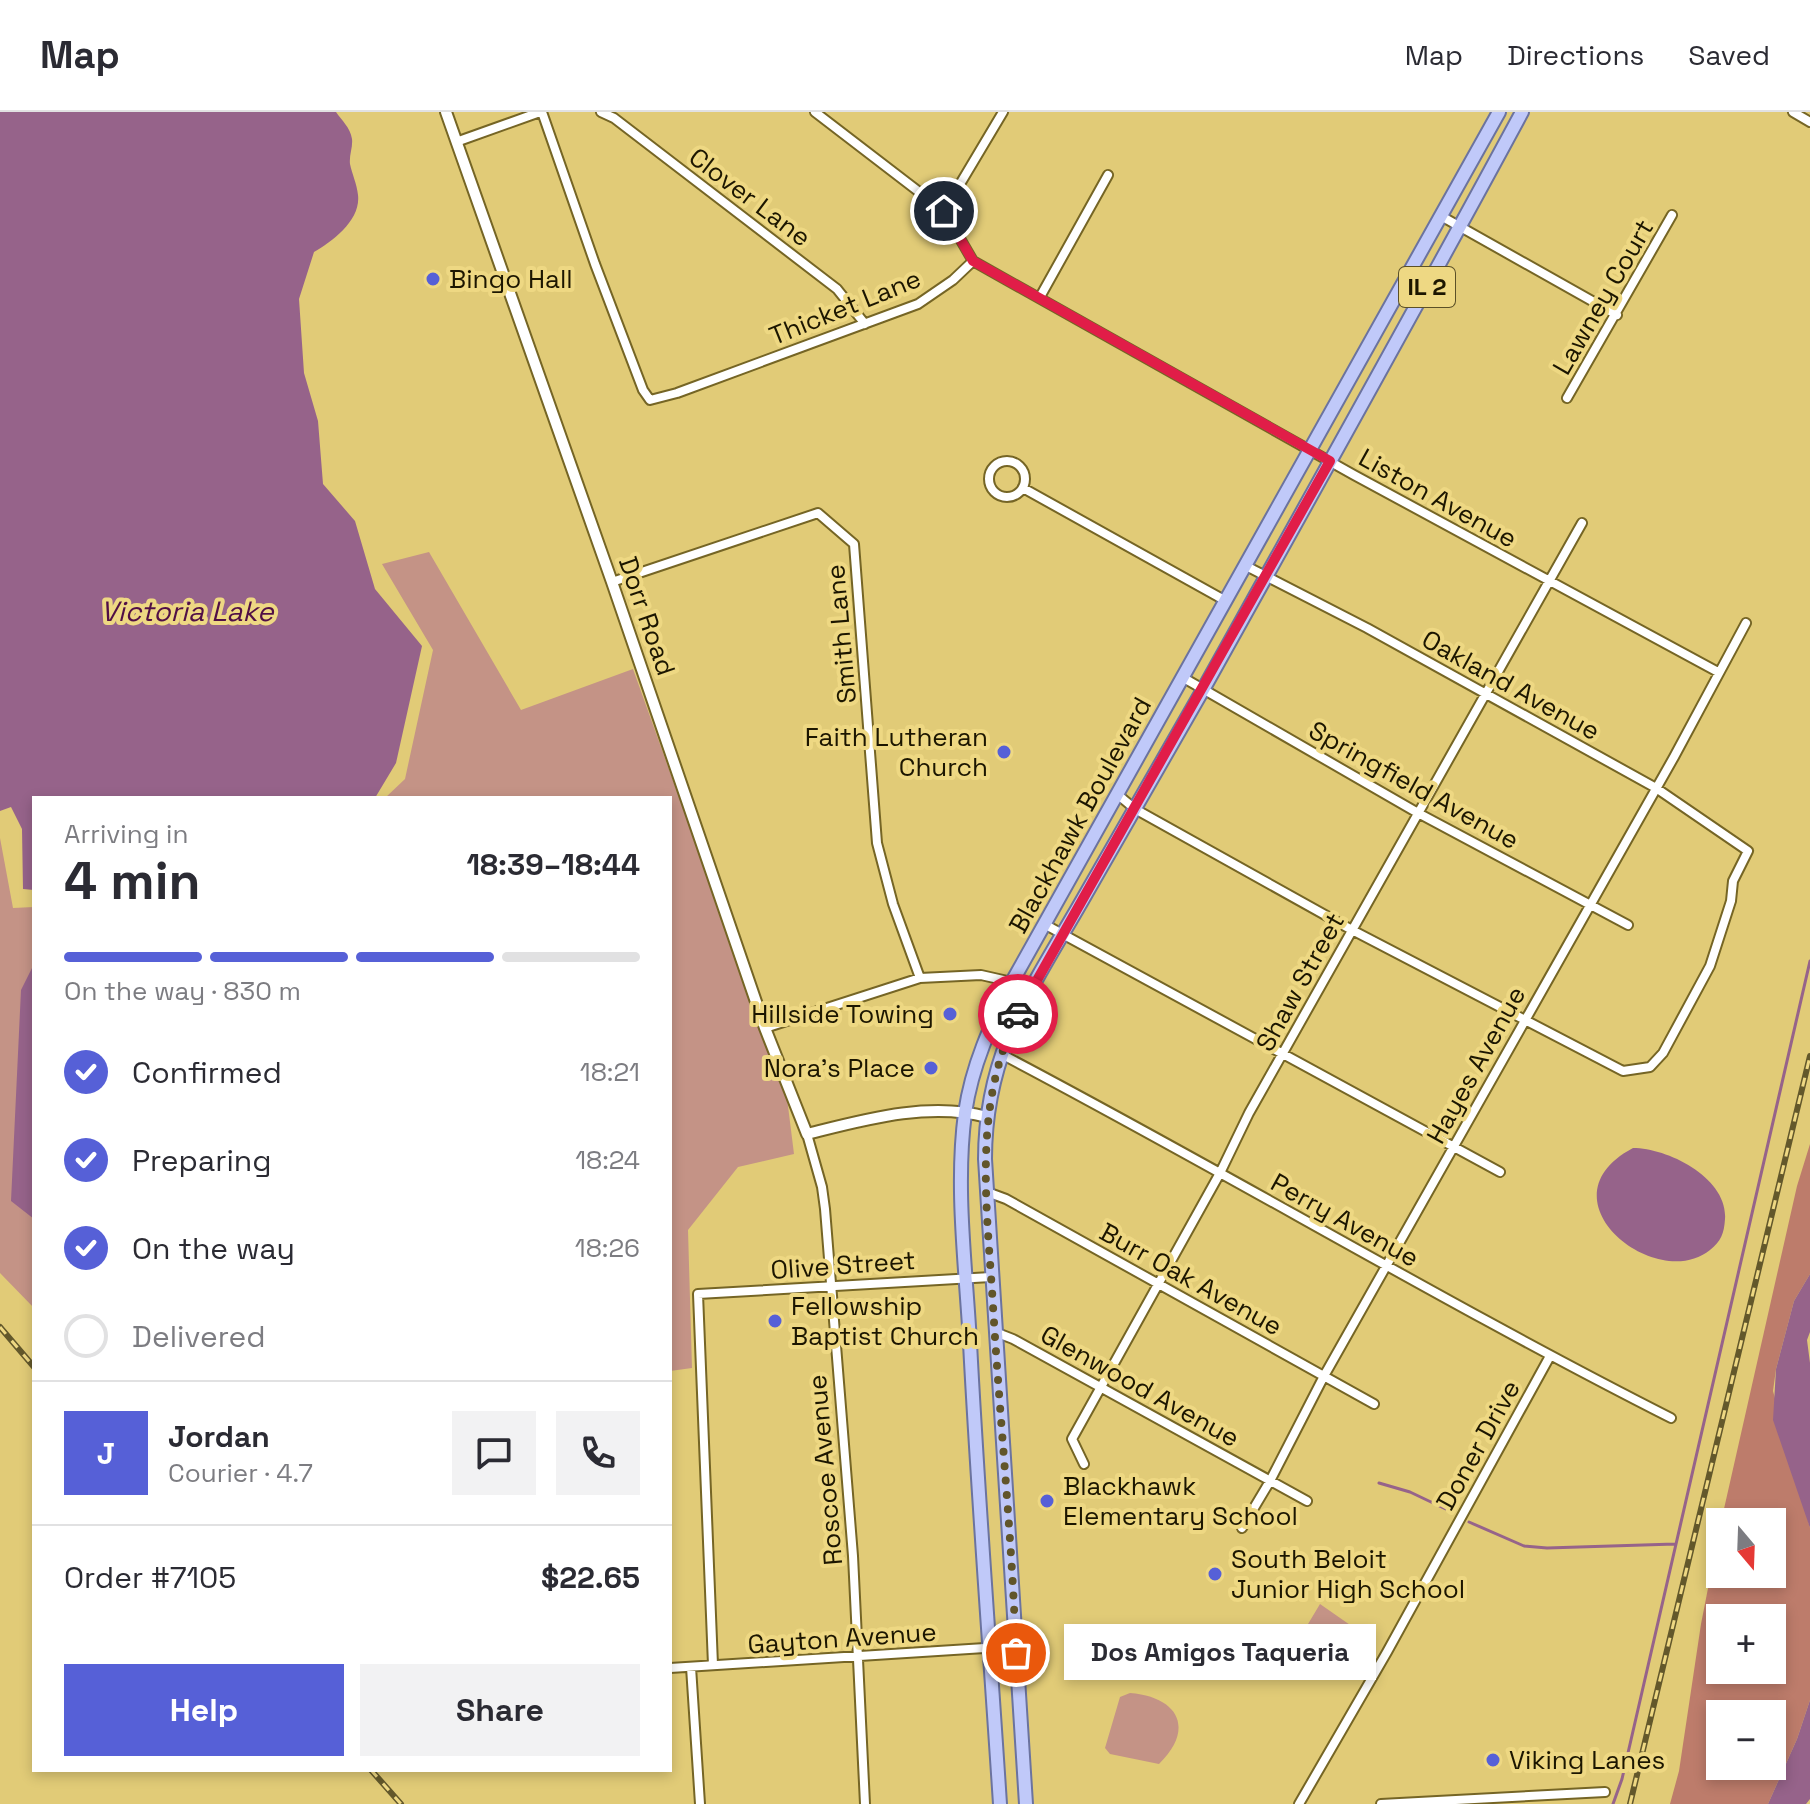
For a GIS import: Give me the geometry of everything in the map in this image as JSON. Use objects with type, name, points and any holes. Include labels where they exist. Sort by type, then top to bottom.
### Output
[{"type":"main road","name":"Blackhawk Boulevard","points":[[1000,1804],[962,1173],[966,1111],[974,1069],[984,1039],[1012,982],[1499,112]]},
{"type":"main road","name":"Blackhawk Boulevard","points":[[1026,1804],[987,1192],[987,1117],[1001,1054],[1034,983],[1203,689],[1522,112]]},
{"type":"street","name":"Dorr Road","points":[[446,112],[765,1028],[807,1134]]},
{"type":"street","points":[[456,142],[541,112]]},
{"type":"street","name":"Thicket Lane","points":[[541,112],[613,313],[643,390],[650,400],[677,393],[918,304],[953,280],[973,261]]},
{"type":"street","name":"Clover Lane","points":[[601,112],[614,118],[837,289],[865,324]]},
{"type":"street","points":[[815,112],[944,211],[973,261]]},
{"type":"street","points":[[944,211],[1003,112]]},
{"type":"street","points":[[1793,112],[1810,122]]},
{"type":"street","points":[[1040,297],[1108,175]]},
{"type":"street","name":"Lawney Court","points":[[1567,398],[1672,215]]},
{"type":"street","points":[[1441,216],[1617,315]]},
{"type":"street","name":"Liston Avenue","points":[[973,261],[1330,461],[1718,672]]},
{"type":"street","points":[[1004,460],[1016,463],[1024,472],[1023,488],[1012,497],[999,496],[990,488],[990,470],[1004,460]]},
{"type":"street","points":[[1023,488],[1226,601]]},
{"type":"street","name":"Smith Lane","points":[[612,582],[818,513],[854,544],[877,843],[893,904],[920,978]]},
{"type":"street","name":"Shaw Street","points":[[1084,1464],[1072,1439],[1220,1173],[1249,1113],[1582,523]]},
{"type":"street","name":"Oakland Avenue","points":[[1246,566],[1367,628],[1656,788],[1748,851],[1733,881],[1731,901],[1710,966],[1663,1053],[1650,1067],[1623,1071],[1524,1020]]},
{"type":"street","name":"Hayes Avenue","points":[[1242,1528],[1746,623]]},
{"type":"street","name":"Springfield Avenue","points":[[1182,677],[1418,813],[1628,925]]},
{"type":"street","points":[[1117,794],[1135,809],[1352,930],[1524,1020]]},
{"type":"street","points":[[1044,924],[1500,1172]]},
{"type":"street","points":[[765,1028],[920,978],[981,975],[1012,982]]},
{"type":"street","name":"Perry Avenue","points":[[1001,1054],[1386,1267],[1671,1418]]},
{"type":"street","points":[[807,1134],[865,1120],[941,1111],[966,1111],[987,1117]]},
{"type":"street","name":"Roscoe Avenue","points":[[807,1134],[822,1187],[853,1556],[865,1804]]},
{"type":"street","name":"Burr Oak Avenue","points":[[987,1192],[1006,1199],[1374,1404]]},
{"type":"street","name":"Olive Street","points":[[713,1665],[698,1294],[966,1276],[991,1277]]},
{"type":"street","name":"Glenwood Avenue","points":[[995,1332],[1013,1339],[1307,1501]]},
{"type":"street","name":"Doner Drive","points":[[1299,1804],[1387,1652],[1550,1356]]},
{"type":"street","name":"Gayton Avenue","points":[[672,1668],[1016,1646]]},
{"type":"street","points":[[691,1667],[700,1804]]},
{"type":"street","points":[[1381,1804],[1605,1792]]},
{"type":"shaded area","points":[[429,552],[521,710],[633,669],[787,1098],[794,1154],[738,1167],[688,1230],[692,1368],[672,1371],[672,796],[387,796],[405,779],[433,650],[382,564]]},
{"type":"shaded area","points":[[0,838],[13,908],[32,907],[32,1306],[0,1273]]},
{"type":"shaded area","points":[[1810,1144],[1810,1274],[1794,1301],[1773,1391],[1810,1528],[1810,1700],[1786,1764],[1786,1700],[1706,1700],[1706,1780],[1779,1780],[1768,1804],[1670,1804],[1679,1771],[1708,1588],[1786,1588],[1786,1508],[1724,1508],[1797,1186]]},
{"type":"shaded area","points":[[1320,1604],[1353,1627],[1354,1635],[1333,1664],[1320,1658],[1304,1639],[1305,1629]]},
{"type":"shaded area","points":[[1130,1693],[1160,1701],[1176,1717],[1179,1727],[1177,1739],[1159,1764],[1110,1754],[1105,1748],[1120,1697]]},
{"type":"water","name":"Victoria Lake","points":[[0,112],[336,112],[352,139],[350,164],[358,204],[344,229],[314,252],[299,299],[304,373],[318,421],[323,484],[355,521],[375,589],[422,646],[396,763],[376,796],[32,796],[32,890],[23,889],[22,829],[11,807],[0,811]]},
{"type":"water","points":[[32,968],[32,1217],[11,1201],[21,990]]},
{"type":"water","points":[[1633,1148],[1663,1153],[1678,1160],[1693,1168],[1717,1191],[1723,1204],[1725,1224],[1719,1240],[1710,1250],[1687,1260],[1662,1260],[1637,1251],[1615,1235],[1601,1214],[1597,1192],[1607,1169]]},
{"type":"water","points":[[1810,1274],[1810,1332],[1807,1340],[1810,1363],[1810,1528],[1773,1420],[1776,1369],[1794,1301]]},
{"type":"water","points":[[1810,1700],[1810,1799],[1806,1804],[1768,1804],[1779,1780],[1786,1780],[1786,1764]]},
{"type":"waterway","points":[[1613,1804],[1622,1779],[1810,961]]},
{"type":"waterway","points":[[1379,1483],[1410,1492],[1452,1512]]},
{"type":"waterway","points":[[1469,1522],[1524,1546],[1675,1544]]},
{"type":"railway","points":[[1630,1804],[1810,1056]]},
{"type":"railway","points":[[0,1327],[32,1365]]},
{"type":"railway","points":[[373,1772],[401,1804]]},
{"type":"way so far","points":[[1016,1653],[985,1140],[996,1069],[1018,1014]]},
{"type":"place","name":"Bingo Hall","points":[[433,279]]},
{"type":"place","name":"Faith Lutheran Church","points":[[1004,752]]},
{"type":"place","name":"Hillside Towing","points":[[950,1014]]},
{"type":"place","name":"Nora's Place","points":[[931,1068]]},
{"type":"place","name":"Fellowship Baptist Church","points":[[775,1321]]},
{"type":"place","name":"Blackhawk Elementary School","points":[[1047,1501]]},
{"type":"place","name":"South Beloit Junior High School","points":[[1215,1574]]},
{"type":"place","name":"Dos Amigos Taqueria","points":[[1016,1653]]},
{"type":"place","name":"Viking Lanes","points":[[1493,1760]]},
{"type":"route","points":[[944,211],[973,261],[1330,461],[1018,1014]]}]
